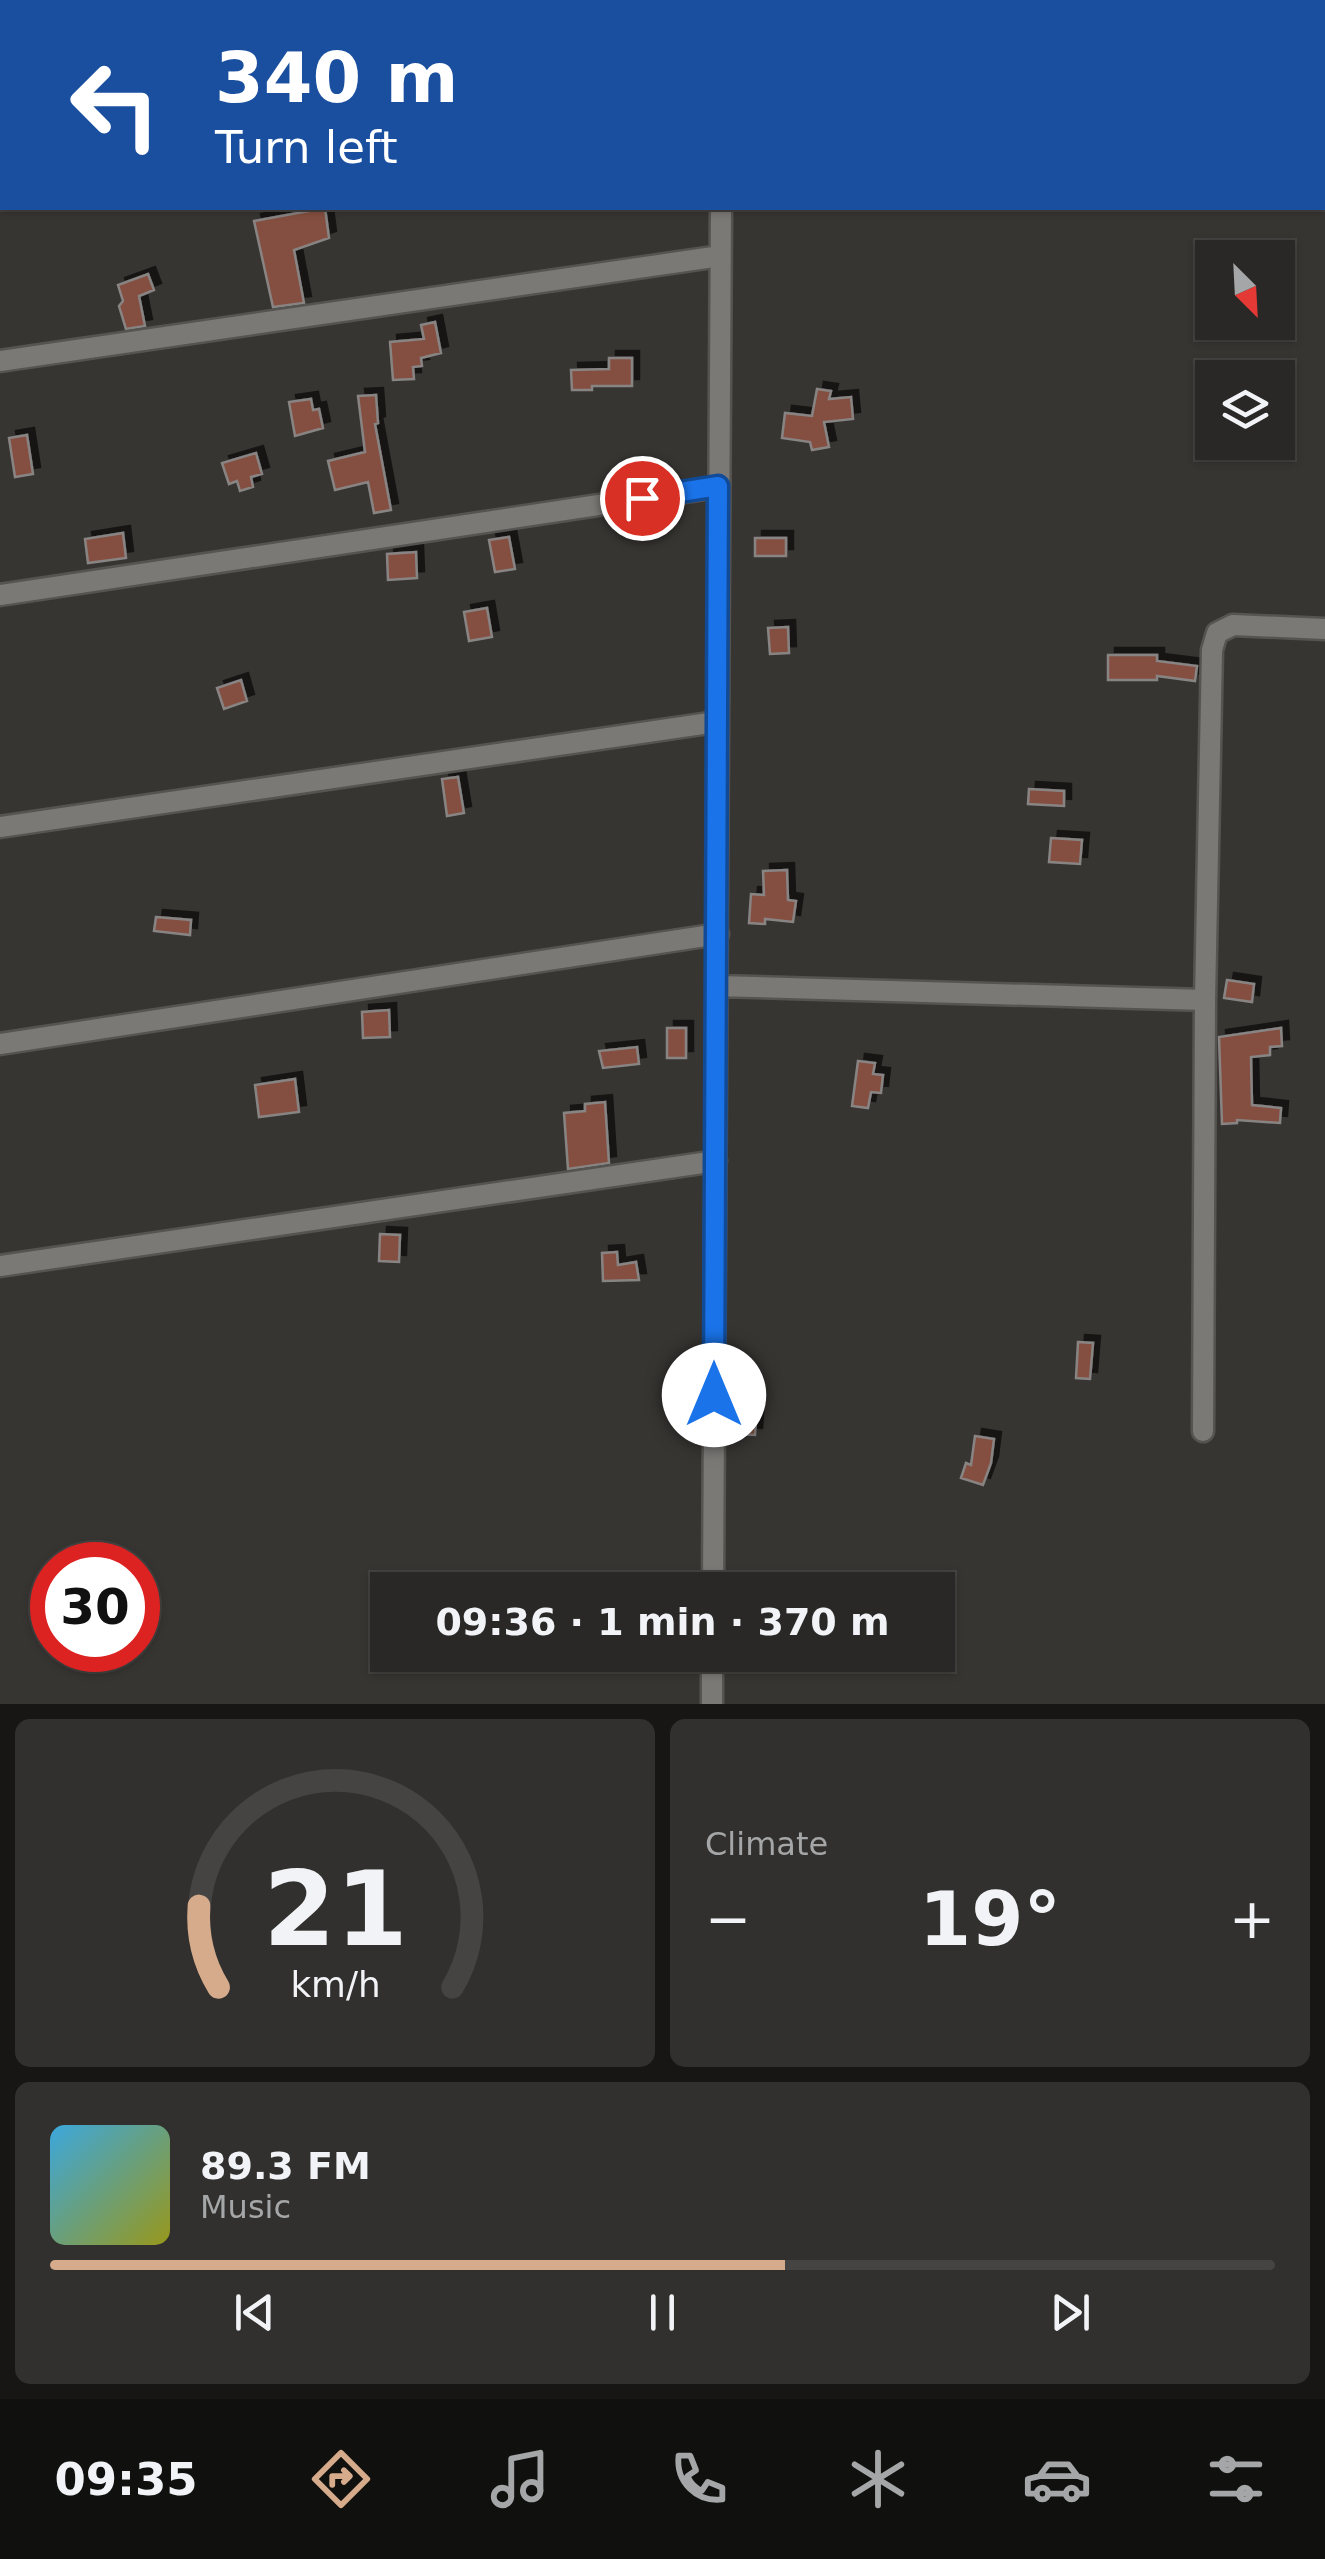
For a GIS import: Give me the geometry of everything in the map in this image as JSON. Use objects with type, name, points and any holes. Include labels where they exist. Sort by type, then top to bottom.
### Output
[{"type":"street","points":[[713,1572],[721,210]]},
{"type":"street","points":[[0,361],[720,256]]},
{"type":"street","points":[[0,595],[718,486]]},
{"type":"street","points":[[1203,1432],[1212,650],[1217,633],[1233,625],[1325,629]]},
{"type":"street","points":[[0,827],[716,722]]},
{"type":"street","points":[[0,1044],[718,934]]},
{"type":"street","points":[[717,986],[1205,1000]]},
{"type":"street","points":[[0,1266],[716,1161]]},
{"type":"street","points":[[712,1672],[712,1704]]},
{"type":"building","points":[[325,210],[329,238],[294,250],[304,303],[273,307],[254,221]]},
{"type":"building","points":[[148,274],[154,290],[139,296],[145,326],[126,329],[118,285]]},
{"type":"building","points":[[435,322],[441,353],[421,358],[422,366],[413,367],[414,379],[393,380],[390,342],[424,339],[421,325]]},
{"type":"building","points":[[609,358],[632,358],[632,386],[572,390],[571,370],[609,369]]},
{"type":"building","points":[[817,389],[831,391],[829,399],[851,397],[853,419],[824,422],[829,447],[812,450],[810,442],[782,438],[785,413],[812,416]]},
{"type":"building","points":[[376,395],[375,424],[391,510],[374,513],[368,482],[335,490],[328,461],[365,452],[358,396]]},
{"type":"building","points":[[311,399],[313,410],[319,409],[323,428],[295,436],[289,402]]},
{"type":"building","points":[[27,435],[33,474],[15,477],[9,438]]},
{"type":"building","points":[[256,453],[262,474],[251,477],[253,487],[240,491],[237,481],[229,484],[222,463]]},
{"type":"building","points":[[123,533],[126,558],[88,563],[85,539]]},
{"type":"building","points":[[509,537],[515,569],[495,572],[489,540]]},
{"type":"building","points":[[755,538],[786,538],[786,556],[755,556]]},
{"type":"building","points":[[416,552],[417,578],[388,580],[387,554]]},
{"type":"building","points":[[487,608],[492,637],[469,641],[464,612]]},
{"type":"building","points":[[788,627],[789,653],[770,654],[768,628]]},
{"type":"building","points":[[1108,655],[1157,655],[1157,661],[1197,666],[1195,681],[1157,676],[1157,680],[1108,680]]},
{"type":"building","points":[[241,680],[247,701],[224,709],[217,688]]},
{"type":"building","points":[[458,777],[464,813],[447,816],[442,779]]},
{"type":"building","points":[[1029,789],[1064,791],[1064,806],[1028,804]]},
{"type":"building","points":[[1051,838],[1082,840],[1080,864],[1049,862]]},
{"type":"building","points":[[787,870],[788,900],[796,901],[793,922],[765,919],[765,924],[749,923],[751,894],[764,895],[763,871]]},
{"type":"building","points":[[156,917],[191,920],[190,935],[154,931]]},
{"type":"building","points":[[1227,980],[1254,984],[1252,1002],[1224,998]]},
{"type":"building","points":[[389,1010],[390,1037],[363,1038],[362,1012]]},
{"type":"building","points":[[667,1028],[686,1028],[686,1058],[667,1058]]},
{"type":"building","points":[[1281,1028],[1282,1046],[1270,1047],[1270,1055],[1251,1057],[1252,1105],[1281,1108],[1280,1123],[1237,1120],[1222,1124],[1219,1037]]},
{"type":"building","points":[[637,1047],[639,1064],[603,1068],[599,1051]]},
{"type":"building","points":[[858,1061],[875,1063],[873,1074],[883,1075],[881,1093],[871,1092],[868,1108],[852,1106]]},
{"type":"building","points":[[295,1079],[299,1112],[259,1117],[255,1085]]},
{"type":"building","points":[[605,1102],[609,1163],[568,1169],[564,1113],[585,1111],[585,1104]]},
{"type":"building","points":[[380,1234],[400,1235],[399,1262],[379,1261]]},
{"type":"building","points":[[617,1252],[618,1265],[636,1262],[639,1280],[603,1281],[602,1253]]},
{"type":"building","points":[[1078,1342],[1093,1343],[1090,1379],[1076,1378]]},
{"type":"building","points":[[738,1405],[757,1407],[755,1435],[736,1434]]},
{"type":"building","points":[[975,1436],[994,1439],[983,1485],[961,1478],[966,1463],[971,1465]]},
{"type":"route","points":[[642,498],[718,486],[714,1395]]}]
